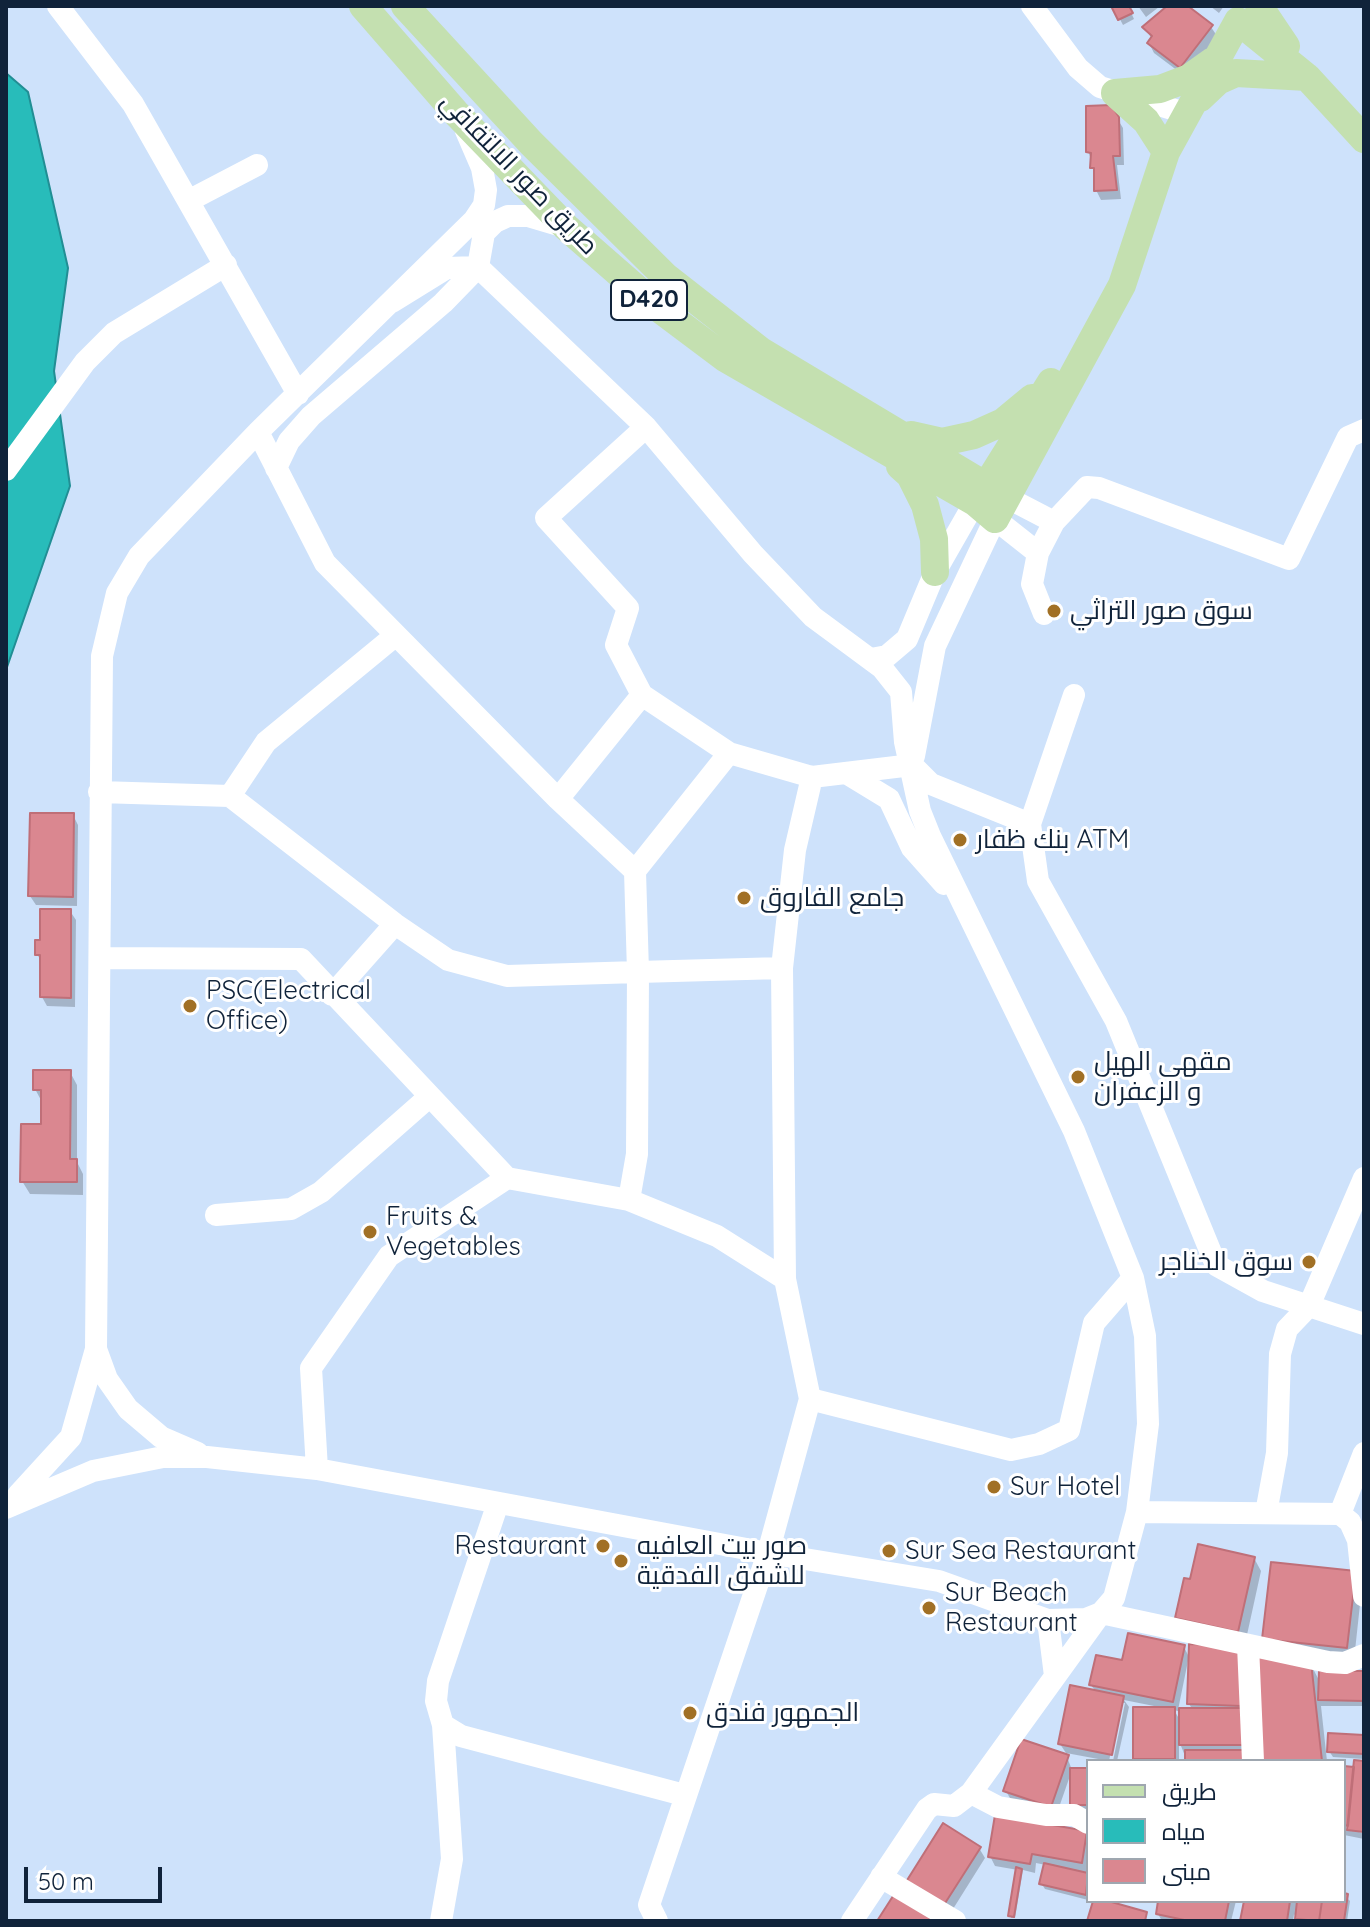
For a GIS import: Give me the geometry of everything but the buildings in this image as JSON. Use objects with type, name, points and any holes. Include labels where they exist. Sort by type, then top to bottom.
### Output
[{"type":"main road","name":"طريق صور الالتفافي","points":[[363,6],[456,113],[566,227],[661,310],[725,358],[887,440],[990,501]]},
{"type":"main road","name":"طريق صور الالتفافي","points":[[405,6],[531,143],[665,276],[761,351],[840,401],[887,440]]},
{"type":"main road","points":[[1115,93],[1160,89],[1189,78],[1237,27]]},
{"type":"main road","points":[[1237,27],[1307,77],[1364,139]]},
{"type":"main road","points":[[1237,27],[1307,77]]},
{"type":"main road","points":[[990,501],[1068,388],[1122,285],[1166,152],[1185,113],[1237,27]]},
{"type":"main road","points":[[1185,113],[1218,81],[1236,73],[1307,77]]},
{"type":"main road","points":[[1115,93],[1146,121],[1166,152]]},
{"type":"main road","points":[[887,440],[942,442],[974,435],[1003,422],[1053,378],[1110,305]]},
{"type":"main road","points":[[990,501],[1053,378]]},
{"type":"main road","points":[[887,440],[921,494],[934,539],[935,572]]},
{"type":"street","points":[[58,6],[133,104],[298,394]]},
{"type":"street","points":[[1032,6],[1078,68],[1100,87],[1185,113]]},
{"type":"street","points":[[6,1507],[71,1437],[96,1349],[102,656],[117,593],[139,556],[258,432],[474,220],[484,205],[482,168],[456,113]]},
{"type":"street","points":[[190,200],[257,165]]},
{"type":"street","points":[[276,468],[289,441],[311,416],[443,303],[478,267],[484,233],[508,216],[528,216],[566,227]]},
{"type":"street","points":[[6,470],[85,362],[114,333],[226,265]]},
{"type":"street","points":[[392,302],[447,268],[478,267],[646,427],[753,554],[813,617],[889,674],[901,692],[905,742],[920,811],[963,906],[1074,1131],[1133,1278],[1145,1336],[1148,1424],[1137,1512],[1114,1598],[971,1793],[954,1806],[934,1804],[927,1809],[852,1921]]},
{"type":"street","points":[[646,427],[546,518],[628,608],[616,645],[642,695],[729,753],[812,777],[912,765]]},
{"type":"street","points":[[1044,614],[1032,584],[1038,553],[1054,522],[1087,487],[1099,488],[1289,559],[1348,437],[1364,430]]},
{"type":"street","points":[[258,432],[325,563],[558,799],[635,871]]},
{"type":"street","points":[[871,659],[887,656],[907,639],[935,572],[990,501]]},
{"type":"street","points":[[990,501],[1054,522]]},
{"type":"street","points":[[990,501],[1038,553]]},
{"type":"street","points":[[912,765],[935,646],[990,501]]},
{"type":"street","points":[[230,796],[266,742],[396,635]]},
{"type":"street","points":[[558,799],[642,695]]},
{"type":"street","points":[[1074,695],[1030,824],[1038,881],[1116,1021],[1216,1265],[1263,1291],[1364,1324]]},
{"type":"street","points":[[629,1200],[637,1154],[635,871],[729,753]]},
{"type":"street","points":[[912,765],[931,784],[1030,824]]},
{"type":"street","points":[[848,774],[889,799],[912,848],[963,906]]},
{"type":"street","points":[[657,1921],[649,1905],[768,1553],[810,1399],[785,1279],[782,968],[795,850],[812,777]]},
{"type":"street","points":[[99,792],[230,796],[395,924],[448,960],[507,976],[782,968]]},
{"type":"street","points":[[332,995],[395,924]]},
{"type":"street","points":[[100,958],[301,959],[507,1178],[629,1200],[717,1236],[785,1279]]},
{"type":"street","points":[[216,1215],[291,1209],[321,1192],[429,1097]]},
{"type":"street","points":[[317,1469],[311,1368],[389,1256],[507,1178]]},
{"type":"street","points":[[1266,1513],[1277,1453],[1280,1354],[1287,1329],[1309,1306],[1364,1178]]},
{"type":"street","points":[[810,1399],[1011,1450],[1039,1444],[1069,1430],[1094,1323],[1133,1278]]},
{"type":"street","points":[[96,1349],[107,1379],[128,1409],[161,1437],[207,1457]]},
{"type":"street","points":[[1340,1514],[1364,1453]]},
{"type":"street","points":[[6,1507],[93,1471],[163,1457],[207,1457],[317,1469],[768,1553],[939,1581],[1048,1620],[1086,1619],[1101,1613],[1328,1662],[1352,1661],[1364,1655]]},
{"type":"street","points":[[441,1921],[452,1859],[443,1725],[436,1701],[438,1681],[498,1503]]},
{"type":"street","points":[[1137,1512],[1340,1514],[1350,1522],[1358,1540],[1364,1596]]},
{"type":"street","points":[[1048,1620],[1055,1676]]},
{"type":"street","points":[[1248,1645],[1253,1759]]},
{"type":"street","points":[[443,1725],[461,1736],[684,1795]]},
{"type":"street","points":[[971,1793],[998,1807],[1046,1815],[1074,1815],[1086,1822]]},
{"type":"street","points":[[881,1877],[955,1921]]},
{"type":"water","points":[[6,73],[28,92],[68,268],[54,371],[70,486],[6,670]]},
{"type":"place","name":"سوق صور التراثي","points":[[1054,611]]},
{"type":"place","name":"بنك ظفار ATM","points":[[960,840]]},
{"type":"place","name":"جامع الفاروق","points":[[744,898]]},
{"type":"place","name":"PSC(Electrical Office)","points":[[190,1006]]},
{"type":"place","name":"مقهى الهيل و الزعفران","points":[[1078,1077]]},
{"type":"place","name":"Fruits & Vegetables","points":[[370,1232]]},
{"type":"place","name":"سوق الخناجر","points":[[1309,1262]]},
{"type":"place","name":"Sur Hotel","points":[[994,1487]]},
{"type":"place","name":"Restaurant","points":[[603,1546]]},
{"type":"place","name":"Sur Sea Restaurant","points":[[889,1551]]},
{"type":"place","name":"صور بيت العافيه للشقق الفدقية","points":[[621,1561]]},
{"type":"place","name":"Sur Beach Restaurant","points":[[929,1608]]},
{"type":"place","name":"الجمهور فندق","points":[[690,1713]]}]
